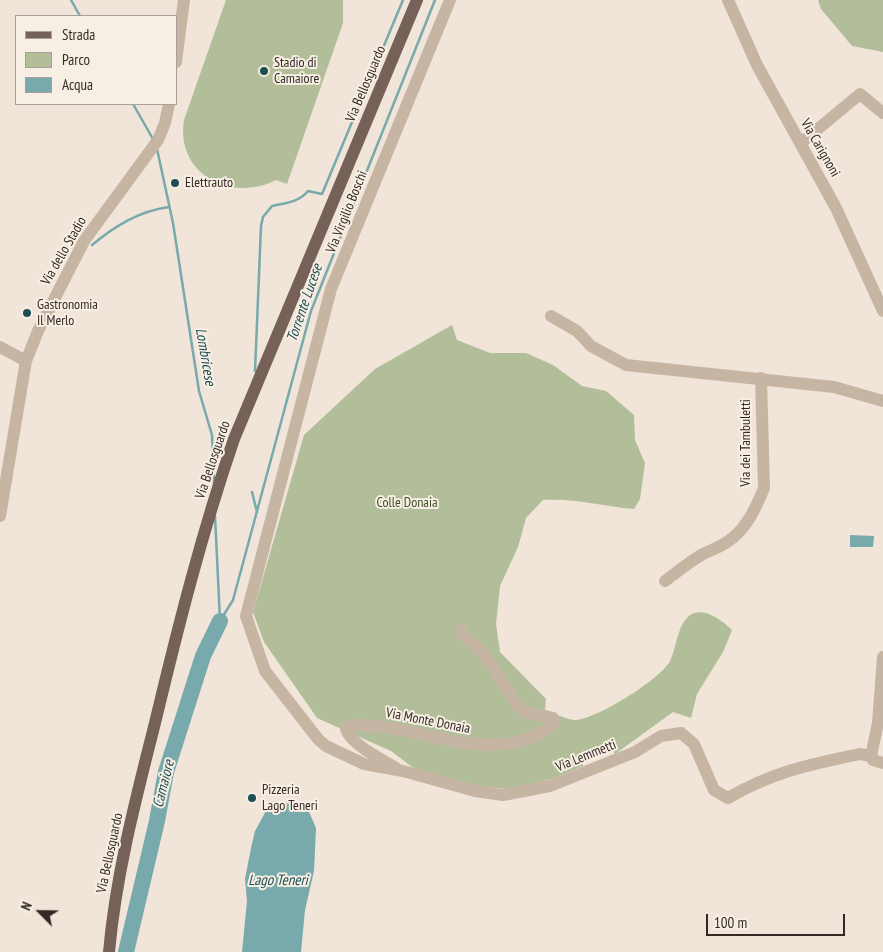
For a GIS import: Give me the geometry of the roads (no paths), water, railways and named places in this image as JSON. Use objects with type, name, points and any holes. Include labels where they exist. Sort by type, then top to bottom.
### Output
[{"type":"main road","name":"Via Bellosguardo","points":[[109,952],[113,912],[133,811],[206,525],[219,483],[234,439],[417,0]]},
{"type":"street","points":[[180,0],[181,13]]},
{"type":"street","points":[[178,42],[184,0]]},
{"type":"street","name":"Via Virgilio Boschi","points":[[246,616],[331,289],[450,0]]},
{"type":"street","name":"Via Carignoni","points":[[728,0],[757,66],[784,118],[801,143],[836,208],[883,311]]},
{"type":"street","points":[[801,143],[860,94],[883,113]]},
{"type":"street","name":"Via dello Stadio","points":[[0,514],[26,361],[38,331],[84,241],[158,140],[165,123],[169,105]]},
{"type":"street","points":[[551,316],[578,331],[591,346],[626,365],[834,387],[883,401]]},
{"type":"street","points":[[0,347],[26,361]]},
{"type":"street","name":"Via dei Tambuletti","points":[[665,581],[702,554],[726,543],[737,535],[748,522],[759,500],[764,488],[761,378]]},
{"type":"street","name":"Via Lemmetti","points":[[246,616],[265,671],[318,739],[326,746],[359,762],[403,771],[475,791],[503,794],[550,786],[618,759],[644,747],[660,736],[681,733],[694,744],[714,790],[728,798],[756,782],[787,770],[860,754],[871,756]]},
{"type":"street","name":"Via Monte Donaia","points":[[403,771],[364,749],[347,733],[346,729],[349,725],[383,727],[464,744],[487,745],[522,741],[543,732],[555,721],[553,718],[523,711],[517,705],[483,652],[462,634],[462,630]]},
{"type":"street","points":[[883,657],[881,704],[871,756],[873,760],[883,764]]},
{"type":"water","points":[[850,535],[874,536],[873,547],[850,547]]},
{"type":"water","name":"Lago Teneri","points":[[279,803],[306,805],[316,828],[314,871],[305,910],[301,952],[242,952],[247,901],[245,879],[255,831],[266,811]]},
{"type":"waterway","name":"Lombricese","points":[[71,0],[79,15]]},
{"type":"waterway","points":[[255,371],[261,226],[263,217],[272,206],[296,200],[308,191],[322,194],[403,0]]},
{"type":"waterway","name":"Torrente Lucese","points":[[220,621],[233,600],[311,311],[435,0]]},
{"type":"waterway","name":"Lombricese","points":[[134,105],[153,139]]},
{"type":"waterway","name":"Lombricese","points":[[157,149],[173,223],[199,391],[212,435],[214,483]]},
{"type":"waterway","points":[[92,245],[128,220],[148,212],[169,207]]},
{"type":"waterway","points":[[252,492],[257,512]]},
{"type":"waterway","name":"Lombricese","points":[[215,516],[220,620]]},
{"type":"waterway","name":"Camaiore","points":[[126,952],[157,821],[166,772],[203,656],[220,621]]},
{"type":"place","name":"Stadio di Camaiore","points":[[264,71]]},
{"type":"place","name":"Elettrauto","points":[[175,183]]},
{"type":"place","name":"Gastronomia Il Merlo","points":[[27,313]]},
{"type":"place","name":"Pizzeria Lago Teneri","points":[[252,798]]},
{"type":"park label","name":"Colle Donaia","points":[[407,503]]}]
